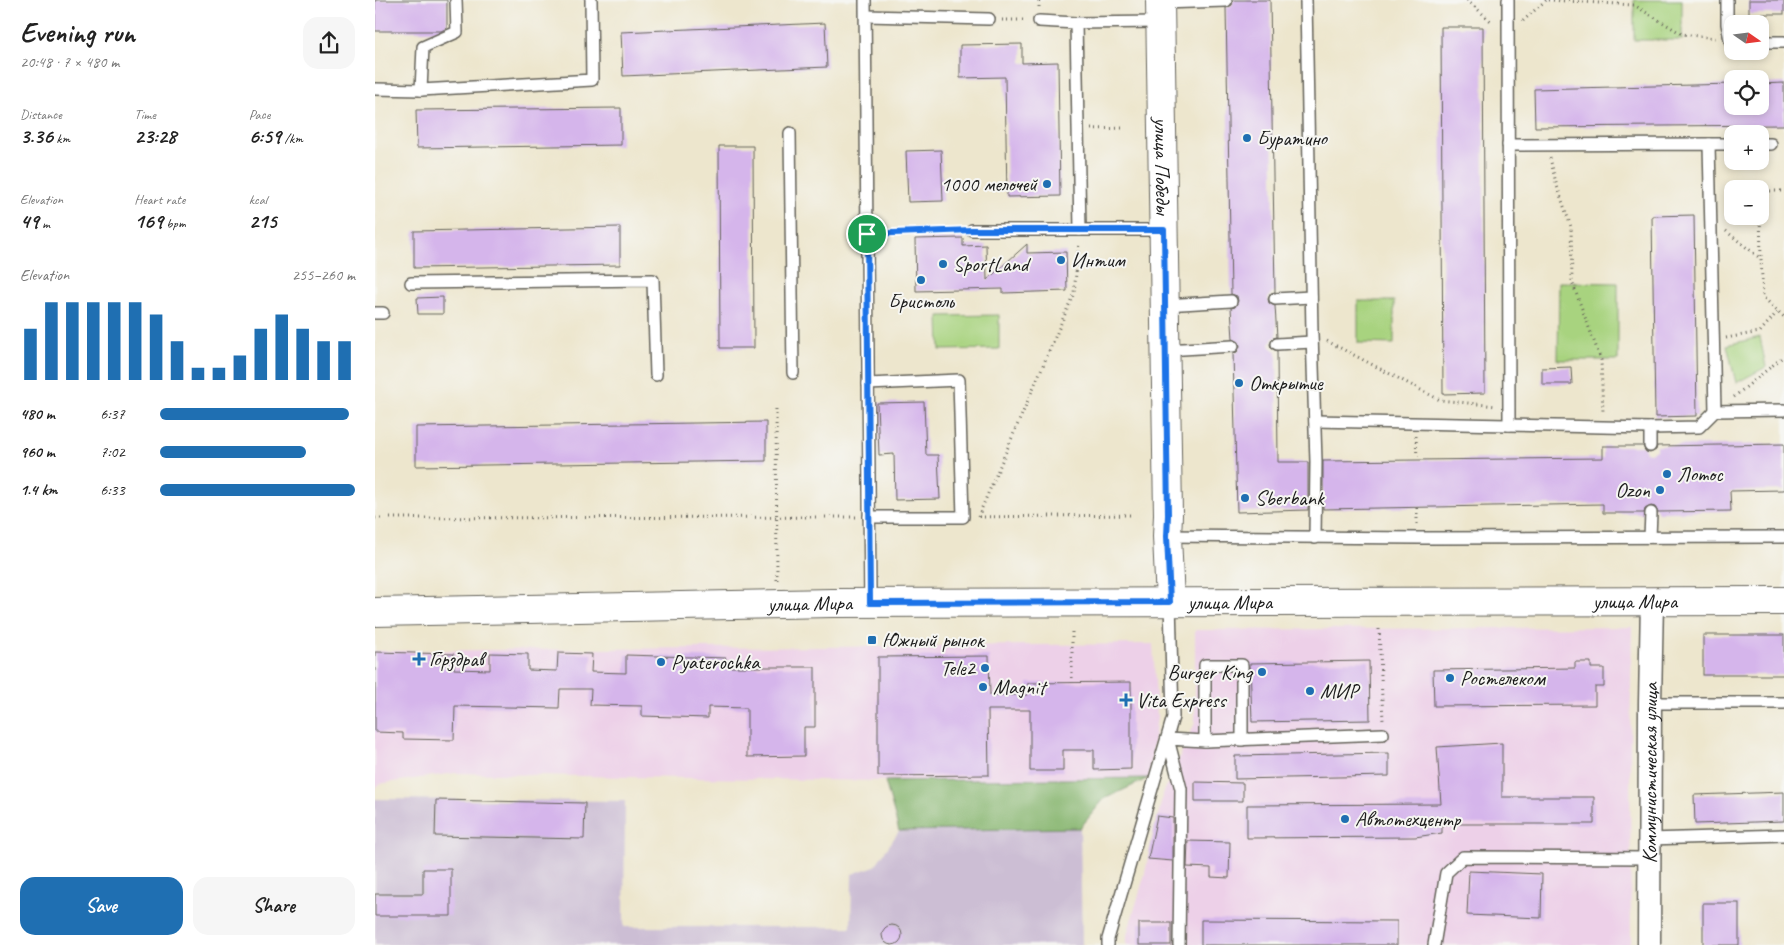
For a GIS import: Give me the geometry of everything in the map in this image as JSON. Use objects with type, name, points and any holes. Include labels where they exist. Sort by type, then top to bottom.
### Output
[{"type":"main road","name":"улица Победы","points":[[1160,8],[1167,536],[1170,602]]},
{"type":"main road","name":"улица Мира","points":[[375,612],[870,603],[1784,601]]},
{"type":"street","name":"Коммунистическая улица","points":[[1649,945],[1652,601]]},
{"type":"lane","points":[[421,90],[423,46],[457,32],[456,0]]},
{"type":"lane","points":[[375,89],[421,90],[592,80],[591,0]]},
{"type":"lane","points":[[865,0],[870,603]]},
{"type":"lane","points":[[1306,0],[1315,421],[1315,538]]},
{"type":"lane","points":[[1508,0],[1509,425]]},
{"type":"lane","points":[[1727,0],[1727,15]]},
{"type":"lane","points":[[1039,21],[1076,23],[1160,8],[1226,1]]},
{"type":"lane","points":[[866,16],[989,19]]},
{"type":"lane","points":[[1076,23],[1080,230]]},
{"type":"lane","points":[[1769,42],[1784,42]]},
{"type":"lane","points":[[790,133],[793,373]]},
{"type":"lane","points":[[1709,144],[1715,412]]},
{"type":"lane","points":[[1508,145],[1724,144]]},
{"type":"lane","points":[[972,230],[1164,230]]},
{"type":"lane","points":[[411,283],[653,280],[656,375]]},
{"type":"lane","points":[[1275,299],[1311,298]]},
{"type":"lane","points":[[1165,304],[1231,301]]},
{"type":"lane","points":[[1277,344],[1312,337]]},
{"type":"lane","points":[[1165,350],[1233,346]]},
{"type":"lane","points":[[868,384],[959,380],[963,517],[869,517]]},
{"type":"lane","points":[[1315,421],[1650,428],[1699,427],[1715,412],[1784,410]]},
{"type":"lane","points":[[1650,428],[1650,446]]},
{"type":"lane","points":[[1651,513],[1651,537]]},
{"type":"lane","points":[[1167,536],[1315,538],[1784,537]]},
{"type":"lane","points":[[1107,945],[1107,939],[1173,717],[1170,602]]},
{"type":"lane","points":[[1205,741],[1205,666],[1242,665],[1242,740]]},
{"type":"lane","points":[[1650,703],[1784,703]]},
{"type":"lane","points":[[1168,739],[1205,741],[1383,734]]},
{"type":"lane","points":[[1168,739],[1181,789],[1179,945]]},
{"type":"lane","points":[[1434,945],[1446,873],[1463,857],[1649,848],[1784,834]]},
{"type":"path","points":[[1467,0],[1508,36],[1547,0],[1634,5],[1682,34],[1724,39]]},
{"type":"path","points":[[1008,20],[1022,20]]},
{"type":"path","points":[[1078,129],[1125,128]]},
{"type":"path","points":[[1547,145],[1556,183],[1571,228],[1572,282],[1601,360],[1603,427]]},
{"type":"path","points":[[1769,191],[1784,191]]},
{"type":"path","points":[[1711,218],[1761,259]]},
{"type":"path","points":[[1760,225],[1763,297],[1784,317]]},
{"type":"path","points":[[867,234],[972,230]]},
{"type":"path","points":[[979,517],[1075,293],[1080,230]]},
{"type":"path","points":[[1713,340],[1760,332],[1777,311]]},
{"type":"path","points":[[1312,337],[1440,400],[1509,407]]},
{"type":"path","points":[[1715,412],[1784,356]]},
{"type":"path","points":[[776,410],[777,604]]},
{"type":"path","points":[[1416,423],[1417,460]]},
{"type":"path","points":[[963,517],[1130,516]]},
{"type":"path","points":[[375,518],[869,517]]},
{"type":"path","points":[[1379,629],[1383,734]]},
{"type":"path","points":[[1072,631],[1072,683]]},
{"type":"shaded area","points":[[1632,627],[1630,747],[1631,945],[1127,945],[1127,935],[1144,877],[1163,794],[1195,723],[1195,630]]},
{"type":"shaded area","points":[[1153,644],[1157,717],[1149,778],[885,781],[455,773],[379,784],[375,789],[375,651]]},
{"type":"shaded area","points":[[375,799],[625,801],[624,927],[851,927],[852,874],[875,866],[899,831],[1080,828],[1082,945],[375,945]]},
{"type":"green space","points":[[1634,0],[1682,0],[1682,40],[1634,40]]},
{"type":"green space","points":[[1559,282],[1618,283],[1618,360],[1558,360]]},
{"type":"green space","points":[[1358,301],[1394,301],[1394,344],[1358,343]]},
{"type":"green space","points":[[999,315],[999,349],[940,350],[939,316]]},
{"type":"green space","points":[[1760,337],[1766,367],[1736,383],[1727,345]]},
{"type":"green space","points":[[1149,778],[1104,799],[1080,828],[899,831],[885,781]]},
{"type":"building","points":[[375,0],[447,0],[447,28],[441,31],[375,31]]},
{"type":"building","points":[[1233,0],[1270,0],[1275,292],[1271,293],[1268,299],[1269,303],[1275,306],[1277,337],[1273,338],[1270,344],[1271,348],[1277,351],[1278,462],[1308,462],[1308,510],[1237,512],[1233,353],[1237,352],[1240,346],[1239,342],[1233,339],[1231,308],[1235,307],[1238,301],[1237,296],[1231,294],[1226,8],[1232,5]]},
{"type":"building","points":[[1749,0],[1784,0],[1784,14],[1749,14]]},
{"type":"building","points":[[825,23],[827,67],[623,76],[621,32]]},
{"type":"building","points":[[1441,27],[1483,27],[1485,393],[1443,394]]},
{"type":"building","points":[[1022,44],[1022,63],[1058,62],[1060,196],[1007,197],[1005,77],[960,78],[960,45]]},
{"type":"building","points":[[1784,83],[1784,125],[1535,127],[1534,89],[1724,84],[1724,115],[1769,115],[1769,84]]},
{"type":"building","points":[[621,108],[621,145],[417,148],[416,110]]},
{"type":"building","points":[[719,146],[753,146],[754,348],[720,348]]},
{"type":"building","points":[[941,150],[943,201],[908,202],[906,151]]},
{"type":"building","points":[[1694,215],[1697,416],[1655,417],[1652,216]]},
{"type":"building","points":[[620,227],[620,265],[414,268],[414,231]]},
{"type":"building","points":[[963,238],[963,246],[986,245],[987,280],[1027,244],[1027,253],[1066,252],[1067,291],[1003,293],[1003,289],[916,291],[915,239]]},
{"type":"building","points":[[443,297],[443,314],[418,314],[417,298]]},
{"type":"building","points":[[1571,367],[1572,384],[1542,384],[1542,368]]},
{"type":"building","points":[[924,402],[926,455],[938,455],[940,499],[895,500],[894,454],[879,455],[877,403]]},
{"type":"building","points":[[766,422],[766,461],[416,466],[416,427]]},
{"type":"building","points":[[1784,444],[1784,490],[1730,491],[1731,511],[1658,512],[1655,507],[1651,506],[1645,509],[1644,513],[1603,513],[1603,504],[1323,509],[1323,461],[1603,458],[1603,446],[1643,446],[1646,452],[1650,453],[1656,450],[1657,446]]},
{"type":"building","points":[[1703,635],[1784,635],[1784,675],[1703,675]]},
{"type":"building","points":[[375,652],[454,654],[454,669],[490,670],[490,653],[528,654],[528,670],[557,671],[558,653],[592,654],[591,672],[626,673],[626,655],[726,658],[726,667],[815,667],[815,727],[804,727],[804,756],[747,757],[747,708],[708,707],[708,718],[642,716],[642,706],[590,705],[591,689],[560,689],[559,708],[455,706],[454,740],[403,739],[403,733],[375,732]]},
{"type":"building","points":[[989,656],[990,695],[1028,695],[1028,683],[1131,682],[1131,769],[1094,770],[1094,750],[1063,750],[1063,771],[1030,771],[1030,710],[988,710],[989,775],[878,776],[878,657]]},
{"type":"building","name":"МИР","points":[[1369,661],[1370,720],[1252,722],[1250,663]]},
{"type":"building","points":[[1575,662],[1591,662],[1591,668],[1604,668],[1604,687],[1595,687],[1595,705],[1434,706],[1433,670],[1575,668]]},
{"type":"building","points":[[1502,743],[1502,797],[1594,797],[1594,824],[1442,824],[1442,833],[1415,837],[1247,838],[1247,805],[1441,804],[1437,747]]},
{"type":"building","points":[[1389,753],[1389,776],[1235,779],[1235,756]]},
{"type":"building","points":[[1195,782],[1243,783],[1243,801],[1195,801]]},
{"type":"building","points":[[1784,792],[1784,821],[1695,824],[1694,795]]},
{"type":"building","points":[[436,800],[585,803],[584,839],[435,836]]},
{"type":"building","points":[[1157,816],[1173,818],[1173,861],[1148,859]]},
{"type":"building","points":[[1188,841],[1230,842],[1229,878],[1211,877],[1211,868],[1187,867]]},
{"type":"building","points":[[423,869],[451,869],[451,916],[375,916],[375,894],[423,894]]},
{"type":"building","points":[[1469,871],[1542,874],[1541,918],[1467,915]]},
{"type":"building","points":[[1703,903],[1739,903],[1739,945],[1703,945]]},
{"type":"building","points":[[1201,920],[1397,921],[1397,945],[1201,945]]},
{"type":"building","points":[[1139,923],[1171,923],[1171,945],[1139,945]]},
{"type":"building","points":[[892,925],[899,928],[902,935],[899,942],[892,945],[885,942],[882,935],[885,928]]},
{"type":"place","name":"Буратино","points":[[1247,138]]},
{"type":"place","name":"1000 мелочей","points":[[1047,184]]},
{"type":"place","name":"Интим","points":[[1061,260]]},
{"type":"place","name":"SportLand","points":[[943,264]]},
{"type":"place","name":"Бристоль","points":[[921,280]]},
{"type":"place","name":"Открытие","points":[[1239,383]]},
{"type":"place","name":"Лотос","points":[[1667,474]]},
{"type":"place","name":"Ozon","points":[[1660,490]]},
{"type":"place","name":"Sberbank","points":[[1245,498]]},
{"type":"place","name":"Южный рынок","points":[[872,640]]},
{"type":"place","name":"Горздрав","points":[[419,659]]},
{"type":"place","name":"Pyaterochka","points":[[661,662]]},
{"type":"place","name":"Tele2","points":[[985,668]]},
{"type":"place","name":"Burger King","points":[[1262,672]]},
{"type":"place","name":"Ростелеком","points":[[1450,678]]},
{"type":"place","name":"Magnit","points":[[983,687]]},
{"type":"place","name":"МИР","points":[[1310,691]]},
{"type":"place","name":"Vita Express","points":[[1126,700]]},
{"type":"place","name":"Автотехцентр","points":[[1345,819]]},
{"type":"route","points":[[972,230],[1164,230],[1167,536],[1170,602],[870,603],[867,234],[972,230]]}]
